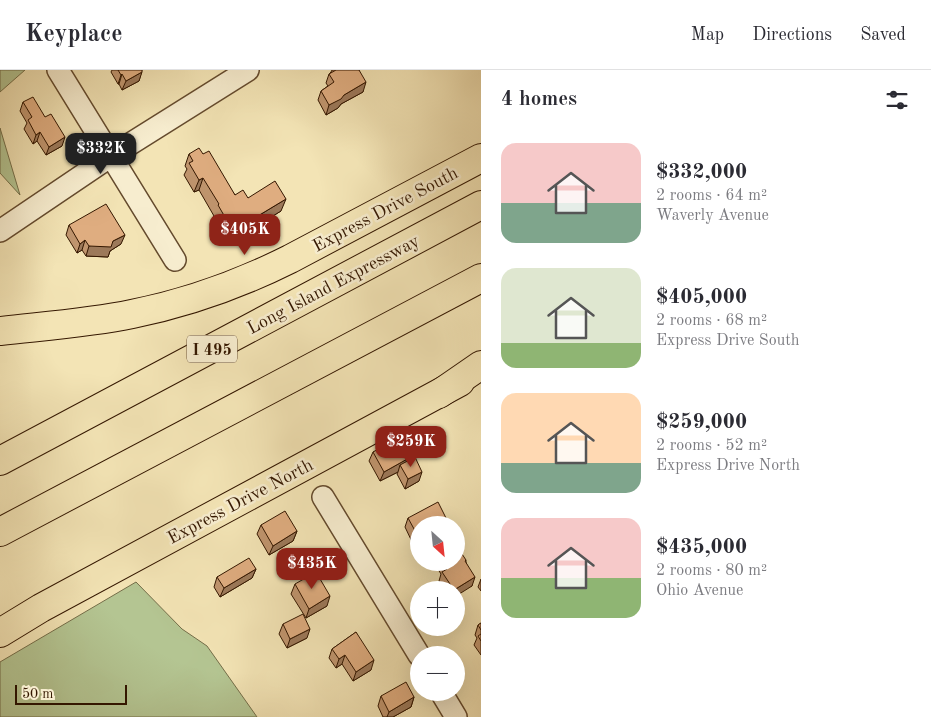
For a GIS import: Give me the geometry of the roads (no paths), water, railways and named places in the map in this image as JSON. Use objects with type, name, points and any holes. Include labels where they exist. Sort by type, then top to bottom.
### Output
[{"type":"main road","name":"Express Drive South","points":[[0,331],[107,319],[134,314],[161,308],[213,291],[265,272],[481,158]]},
{"type":"main road","name":"Long Island Expressway","points":[[0,461],[481,205]]},
{"type":"main road","points":[[0,532],[481,278]]},
{"type":"main road","points":[[439,394],[481,365]]},
{"type":"main road","name":"Express Drive North","points":[[0,632],[41,608],[481,371]]},
{"type":"street","points":[[58,70],[175,260]]},
{"type":"street","points":[[0,231],[111,156],[248,70]]},
{"type":"street","points":[[323,497],[414,646]]},
{"type":"street","points":[[447,701],[456,717]]}]
